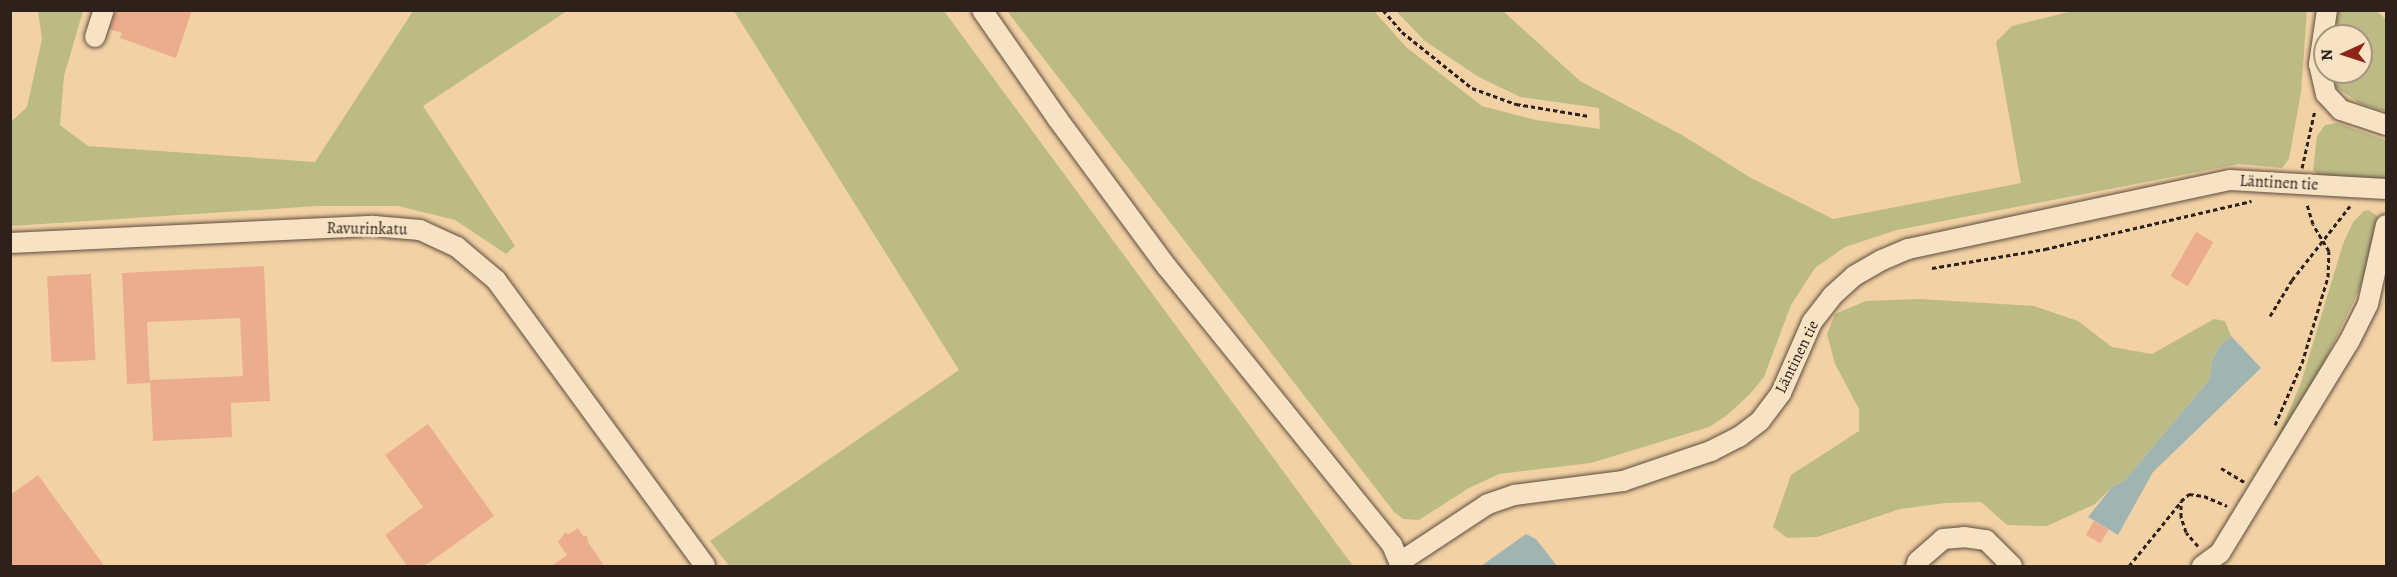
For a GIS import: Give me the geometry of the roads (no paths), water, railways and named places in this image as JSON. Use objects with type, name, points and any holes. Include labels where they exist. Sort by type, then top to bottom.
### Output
[{"type":"street","points":[[95,37],[104,10]]},
{"type":"street","points":[[982,10],[1057,118],[1167,267],[1392,545],[1401,565]]},
{"type":"street","points":[[2327,10],[2319,47],[2322,85],[2331,103],[2341,110],[2386,125]]},
{"type":"street","name":"Läntinen tie","points":[[1401,565],[1488,504],[1514,495],[1623,481],[1711,451],[1739,437],[1760,421],[1781,393],[1812,322],[1832,296],[1854,276],[1908,249],[2230,180],[2386,189]]},
{"type":"street","points":[[2207,564],[2220,553],[2242,518],[2249,485],[2358,323],[2368,304],[2377,273],[2386,225]]},
{"type":"street","name":"Ravurinkatu","points":[[10,243],[374,226],[420,230],[457,247],[496,280],[705,567]]},
{"type":"street","points":[[1916,567],[1918,561],[1943,539],[1964,537],[1986,540],[2012,567]]}]
